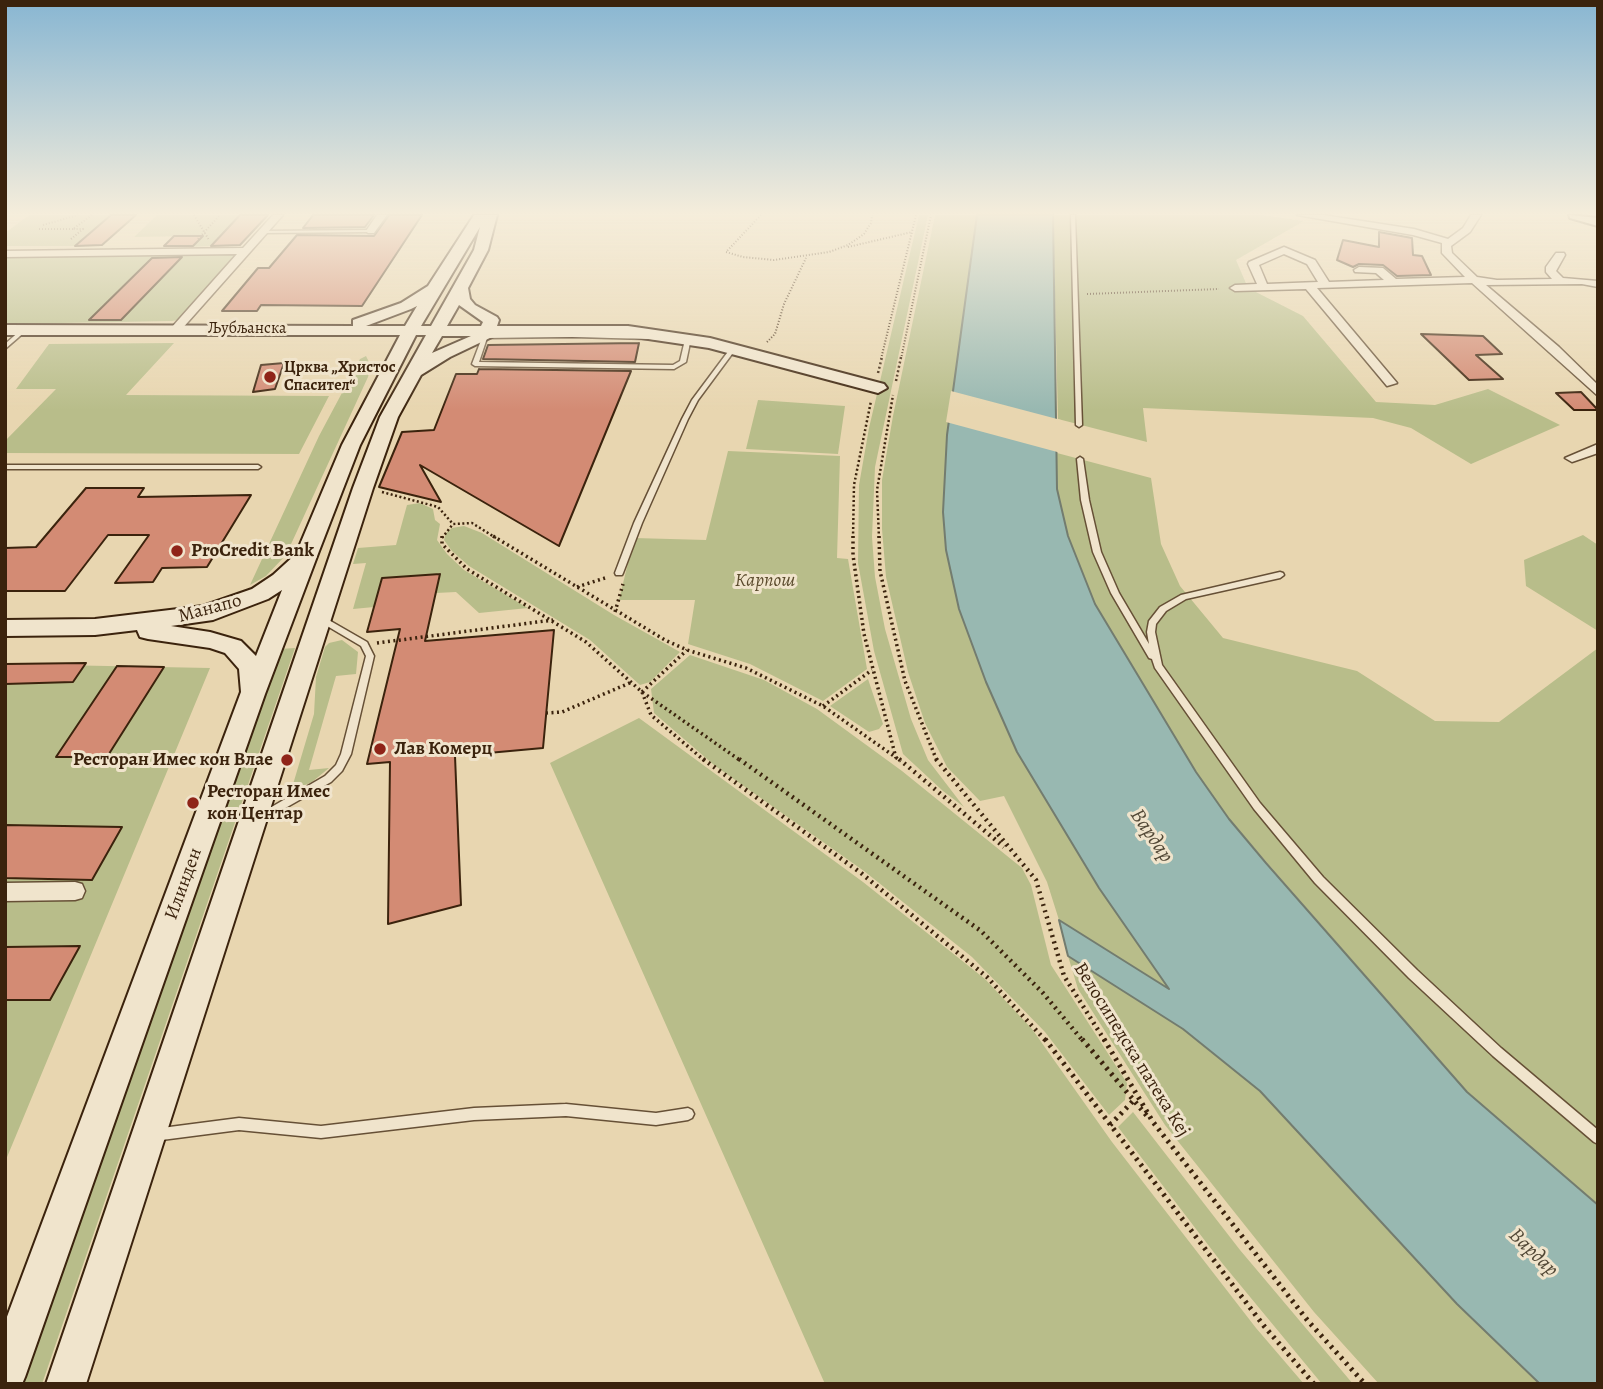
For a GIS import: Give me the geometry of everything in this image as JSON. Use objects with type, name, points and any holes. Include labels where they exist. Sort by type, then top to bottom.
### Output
[{"type":"street","points":[[176,328],[219,280]]},
{"type":"street","points":[[65,1384],[363,488],[389,418],[465,280]]},
{"type":"street","points":[[1260,280],[1264,288]]},
{"type":"street","points":[[1322,280],[1326,286]]},
{"type":"street","points":[[1390,280],[1395,284]]},
{"type":"street","points":[[1235,288],[1395,284],[1438,280]]},
{"type":"street","points":[[1471,280],[1598,284]]},
{"type":"street","points":[[1476,280],[1555,349],[1598,393]]},
{"type":"street","points":[[1503,280],[1516,283]]},
{"type":"street","points":[[333,329],[406,306],[438,282]]},
{"type":"street","name":"Илинден","points":[[5,1377],[253,694],[308,551],[351,446],[385,376],[438,282]]},
{"type":"street","points":[[1310,287],[1391,383]]},
{"type":"street","points":[[411,374],[444,353],[487,333],[491,320],[466,304],[460,288]]},
{"type":"street","name":"Љубљанска","points":[[5,330],[176,328],[436,330],[487,333],[643,332],[740,352],[877,387]]},
{"type":"street","points":[[333,329],[356,337],[376,351],[385,376]]},
{"type":"street","points":[[1572,458],[1598,448]]},
{"type":"street","name":"Манапо","points":[[5,628],[95,627],[172,619],[233,606],[260,594],[281,580],[308,551]]},
{"type":"street","name":"Манапо","points":[[95,627],[172,634],[228,645],[241,653],[251,666],[253,694]]},
{"type":"street","points":[[5,892],[75,891]]},
{"type":"lane","points":[[1075,280],[1079,425]]},
{"type":"lane","points":[[5,347],[24,330]]},
{"type":"lane","points":[[487,333],[650,337],[681,339],[687,343],[682,362],[674,367],[475,364],[487,333]]},
{"type":"lane","points":[[619,573],[638,523],[695,400],[740,352]]},
{"type":"lane","points":[[1080,459],[1082,483],[1097,552],[1115,593],[1158,666],[1257,806],[1320,880],[1431,991],[1598,1138]]},
{"type":"lane","points":[[5,467],[258,467]]},
{"type":"lane","points":[[1158,666],[1151,632],[1152,623],[1163,609],[1184,597],[1280,575]]},
{"type":"lane","points":[[249,825],[328,779],[339,768],[345,754],[370,656],[364,644],[319,617]]},
{"type":"lane","points":[[146,1136],[239,1124],[321,1132],[474,1114],[566,1110],[656,1119],[688,1114]]},
{"type":"path","points":[[740,352],[774,337],[784,304],[795,280]]},
{"type":"path","points":[[897,758],[872,670],[857,595],[853,545],[854,485],[901,280]]},
{"type":"path","name":"Велосипедска патека Кеј","points":[[917,280],[880,459],[877,532],[880,571],[897,654],[921,729],[933,756],[1036,880],[1064,976],[1127,1075],[1153,1122],[1205,1194],[1308,1321],[1365,1384]]},
{"type":"path","points":[[1075,295],[1235,288]]},
{"type":"path","points":[[363,488],[438,507],[453,524]]},
{"type":"path","points":[[1011,853],[897,758],[824,706],[746,668],[687,650],[615,612],[486,530],[466,522],[446,528],[440,540],[449,553],[467,569],[586,642],[642,692],[918,884],[981,931],[1043,993],[1153,1122]]},
{"type":"path","points":[[577,587],[626,570],[615,612]]},
{"type":"path","points":[[364,644],[553,620]]},
{"type":"path","points":[[642,692],[687,650]]},
{"type":"path","points":[[824,706],[872,670]]},
{"type":"path","points":[[546,713],[562,712],[632,682]]},
{"type":"path","points":[[642,692],[652,715],[711,766],[862,873],[987,976],[1036,1027],[1264,1326],[1314,1384]]},
{"type":"path","points":[[1110,1125],[1134,1100]]},
{"type":"green space","points":[[5,280],[220,280],[185,319],[5,324]]},
{"type":"green space","points":[[904,280],[914,280],[875,467],[872,537],[875,577],[885,629],[911,719],[928,760],[964,807],[903,754],[874,651],[858,563],[859,485],[869,428]]},
{"type":"green space","points":[[921,280],[968,280],[947,435],[943,512],[946,550],[959,609],[986,682],[1017,752],[1099,888],[1171,990],[1059,920],[1047,882],[1004,796],[980,801],[947,767],[925,723],[908,672],[886,577],[882,480]]},
{"type":"green space","points":[[1055,280],[1244,280],[1248,288],[1303,316],[1376,402],[1435,405],[1488,389],[1560,425],[1471,464],[1411,428],[1373,418],[1143,408],[1147,442],[1058,419]]},
{"type":"green space","points":[[174,343],[126,395],[329,396],[299,454],[5,453],[5,441],[56,389],[16,389],[49,344]]},
{"type":"green space","points":[[366,356],[371,366],[368,377],[286,555],[266,576],[250,585],[319,436],[360,359]]},
{"type":"green space","points":[[758,400],[845,406],[838,454],[746,449]]},
{"type":"green space","name":"Карпош","points":[[728,451],[840,456],[837,558],[848,559],[867,669],[823,701],[750,664],[688,644],[695,600],[619,600],[634,538],[706,540]]},
{"type":"green space","points":[[1057,453],[1151,478],[1161,544],[1180,586],[1223,638],[1357,671],[1435,721],[1499,722],[1598,648],[1598,1205],[1467,1092],[1229,819],[1196,772],[1095,604],[1068,536],[1057,489]]},
{"type":"green space","points":[[420,503],[433,509],[435,520],[440,524],[437,540],[447,554],[464,570],[528,608],[479,613],[456,592],[436,593],[439,574],[383,578],[374,607],[353,609],[366,563],[353,564],[358,548],[396,545],[407,505]]},
{"type":"green space","points":[[464,526],[482,533],[614,615],[680,652],[650,682],[640,685],[590,640],[469,566],[452,551],[444,540],[446,533],[452,528]]},
{"type":"green space","points":[[1583,535],[1598,545],[1598,631],[1526,586],[1524,560]]},
{"type":"green space","points":[[342,640],[358,652],[356,674],[336,676],[309,770],[329,768],[312,782],[291,791],[314,714],[316,677],[325,647],[329,643]]},
{"type":"green space","points":[[295,648],[42,1384],[21,1384],[280,649]]},
{"type":"green space","points":[[690,655],[764,680],[817,709],[902,771],[1022,868],[1031,885],[1051,965],[1127,1083],[1125,1100],[1109,1115],[1045,1032],[972,957],[864,871],[714,765],[654,713],[651,689]]},
{"type":"green space","points":[[5,664],[210,668],[5,1162]]},
{"type":"green space","points":[[868,679],[883,724],[879,729],[869,732],[830,706]]},
{"type":"green space","points":[[639,718],[863,882],[985,979],[1032,1029],[1112,1142],[1256,1328],[1304,1384],[825,1384],[550,763]]},
{"type":"green space","points":[[1068,956],[1183,1029],[1260,1091],[1457,1304],[1540,1384],[1379,1384],[1314,1312],[1165,1125],[1078,989]]},
{"type":"green space","points":[[1133,1112],[1240,1250],[1353,1384],[1322,1384],[1222,1263],[1118,1127]]},
{"type":"water","name":"Вардар","points":[[968,280],[1054,280],[1057,489],[1068,536],[1095,604],[1196,772],[1229,819],[1467,1092],[1598,1205],[1598,1384],[1540,1384],[1457,1304],[1260,1091],[1183,1029],[1068,956],[1059,920],[1169,989],[1099,888],[1017,752],[986,682],[959,609],[946,550],[943,512],[947,435]]},
{"type":"pier","points":[[951,391],[1061,420],[1061,453],[946,422]]},
{"type":"building","points":[[130,280],[160,280],[121,320],[89,320]]},
{"type":"building","points":[[248,280],[379,280],[362,306],[261,305],[257,311],[222,311]]},
{"type":"building","points":[[1421,334],[1483,336],[1502,354],[1476,355],[1503,379],[1469,380]]},
{"type":"building","points":[[639,343],[635,362],[483,359],[488,345]]},
{"type":"building","points":[[284,363],[275,389],[253,392],[261,365]]},
{"type":"building","points":[[479,369],[631,371],[559,546],[420,465],[441,502],[379,487],[402,432],[434,430],[456,374],[477,374]]},
{"type":"building","points":[[1581,392],[1598,410],[1574,410],[1556,393]]},
{"type":"building","points":[[86,488],[144,488],[138,497],[251,495],[207,567],[162,568],[153,582],[115,583],[149,535],[108,535],[65,591],[5,591],[5,548],[36,547]]},
{"type":"building","points":[[440,574],[425,641],[554,630],[543,748],[455,756],[461,905],[388,924],[390,762],[367,764],[400,629],[367,632],[382,578]]},
{"type":"building","points":[[86,663],[73,682],[5,684],[5,664]]},
{"type":"building","points":[[117,666],[164,667],[107,757],[56,757]]},
{"type":"building","points":[[5,825],[122,827],[92,880],[5,878]]},
{"type":"building","points":[[80,946],[50,1000],[5,1000],[5,947]]},
{"type":"place","name":"Црква „Христос Спасител“","points":[[270,377]]},
{"type":"place","name":"ProCredit Bank","points":[[177,551]]},
{"type":"place","name":"Лав Комерц","points":[[380,749]]},
{"type":"place","name":"Ресторан Имес кон Влае","points":[[287,760]]},
{"type":"place","name":"Ресторан Имес кон Центар","points":[[193,803]]}]
